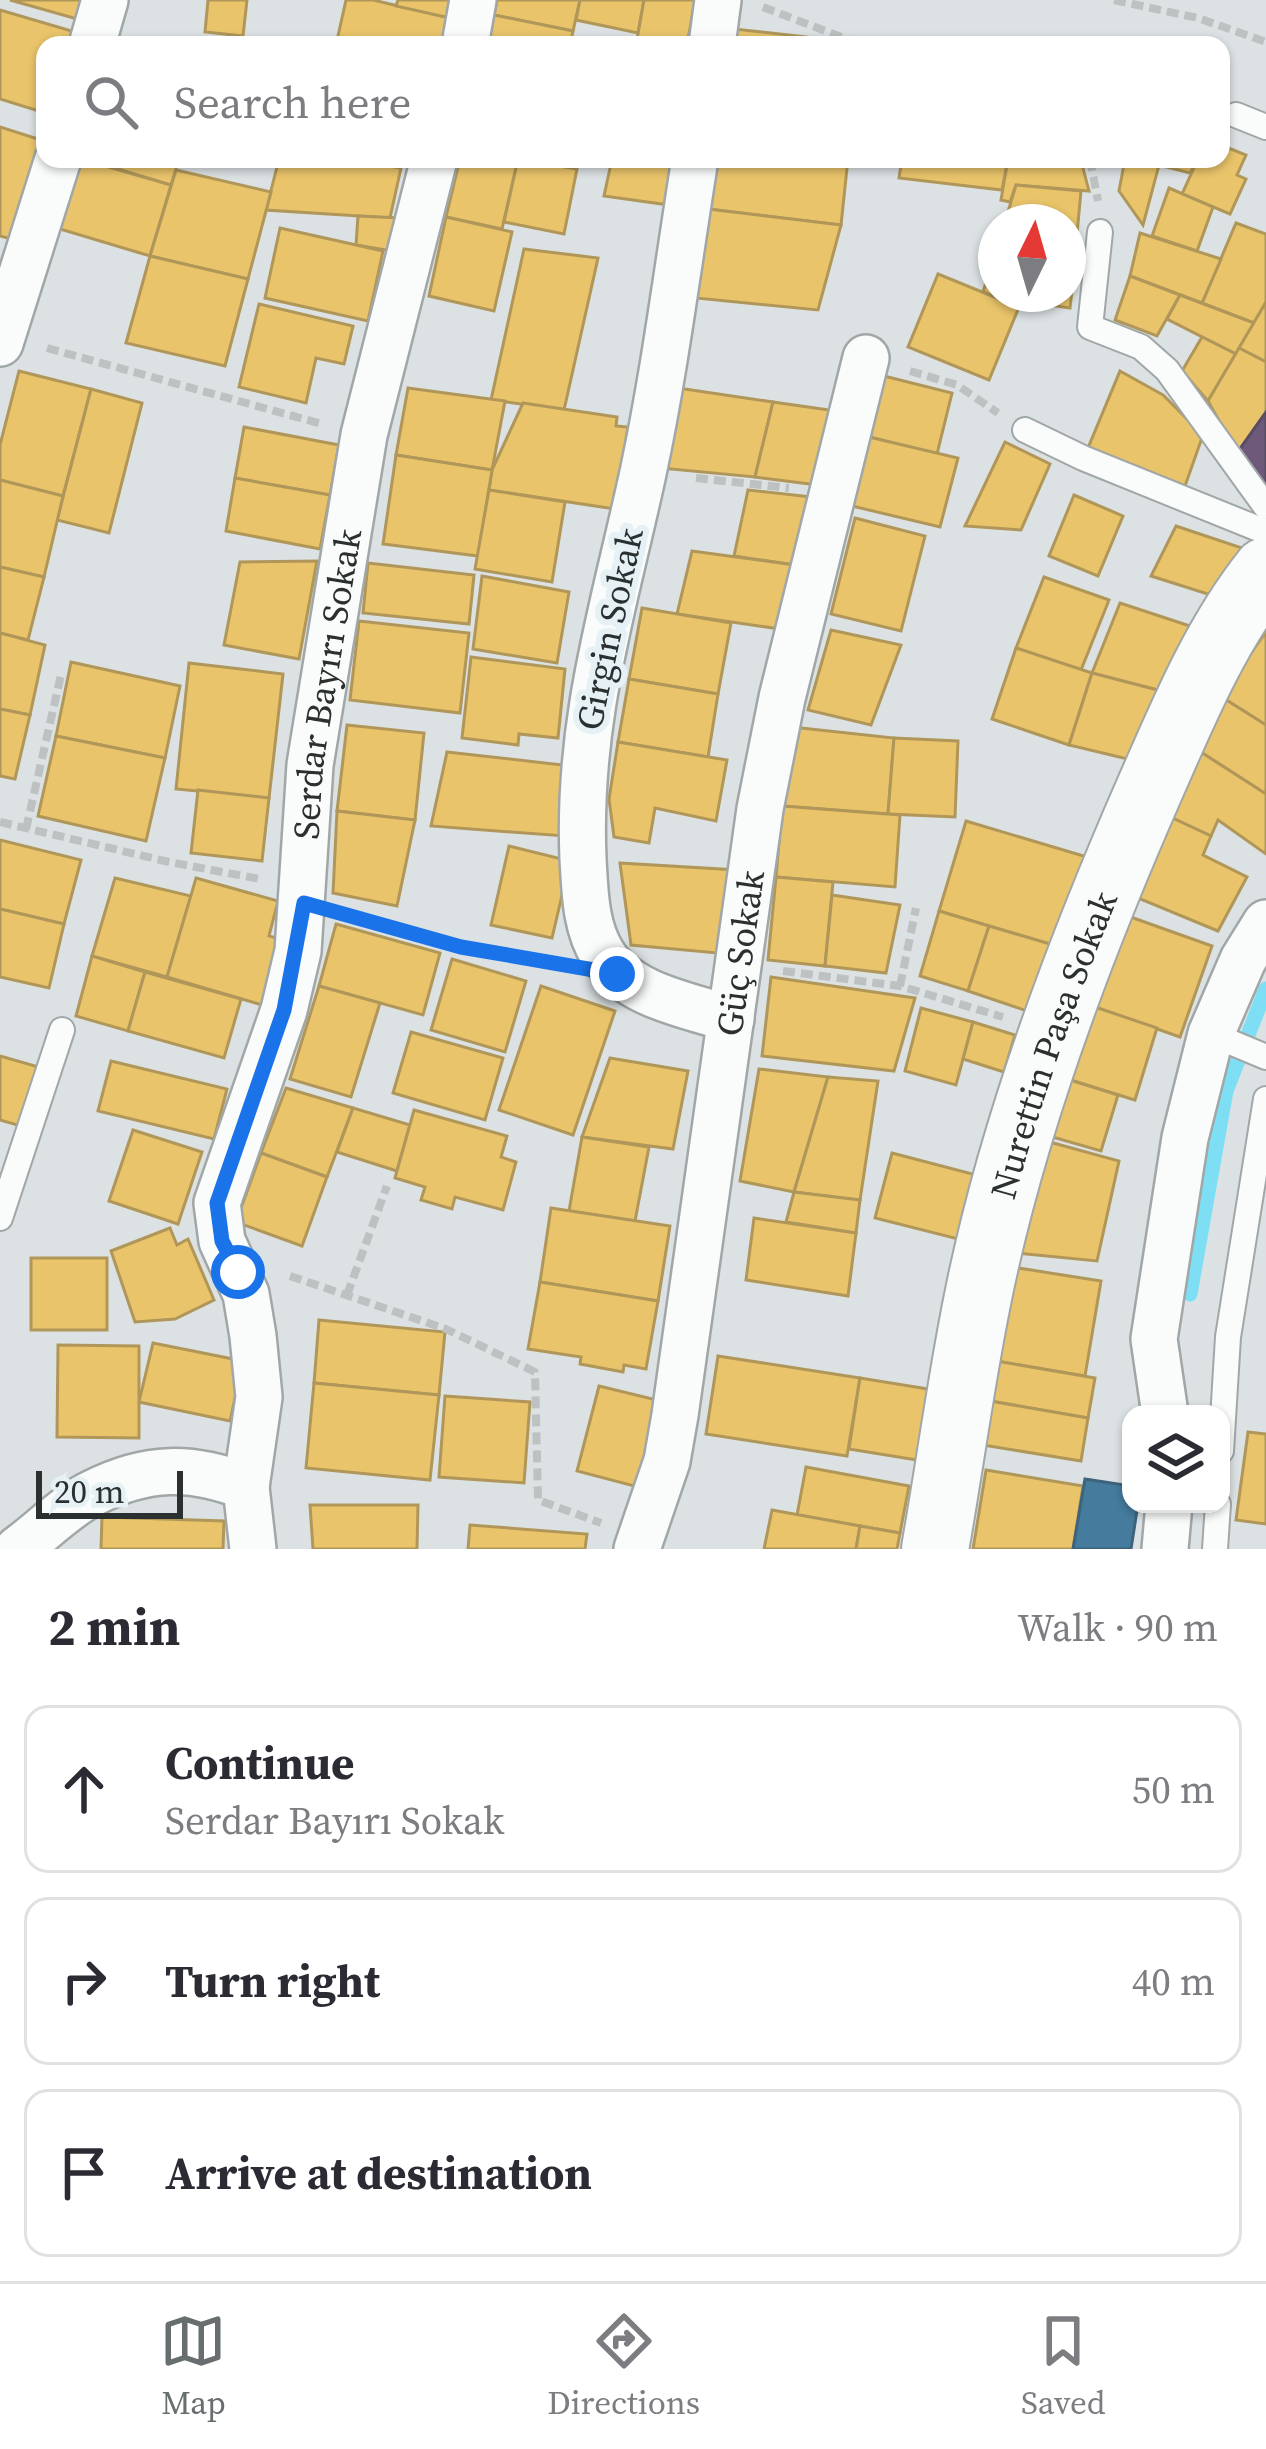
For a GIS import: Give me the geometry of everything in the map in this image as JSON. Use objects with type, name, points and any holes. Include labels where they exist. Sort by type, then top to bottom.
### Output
[{"type":"street","points":[[95,36],[105,0]]},
{"type":"street","points":[[467,36],[473,0]]},
{"type":"street","points":[[713,36],[718,0]]},
{"type":"street","points":[[1,339],[55,168]]},
{"type":"street","name":"Serdar Bayırı Sokak","points":[[253,1549],[246,1487],[259,1397],[247,1294],[222,1241],[217,1203],[284,1010],[304,895],[310,765],[364,435],[432,168]]},
{"type":"street","name":"Girgin Sokak","points":[[617,974],[592,934],[585,896],[586,734],[643,471],[694,168]]},
{"type":"street","name":"Güç Sokak","points":[[639,1543],[667,1461],[760,808],[782,698],[866,358]]},
{"type":"street","name":"Nurettin Paşa Sokak","points":[[935,1549],[978,1295],[1030,1108],[1114,870],[1209,660],[1266,571]]},
{"type":"street","points":[[1165,1405],[1154,1340],[1185,1138],[1213,1035],[1243,960],[1266,922]]},
{"type":"street","points":[[617,974],[653,994],[731,1019]]},
{"type":"street","points":[[18,1549],[90,1493],[137,1477],[177,1470],[211,1473],[246,1487]]},
{"type":"street","points":[[1165,1549],[1168,1513]]},
{"type":"lane","points":[[1236,115],[1266,127]]},
{"type":"lane","points":[[1100,232],[1090,327],[1141,347],[1167,370],[1266,506]]},
{"type":"lane","points":[[1025,430],[1266,532]]},
{"type":"lane","points":[[0,1218],[62,1030]]},
{"type":"lane","points":[[1213,1035],[1266,1057]]},
{"type":"lane","points":[[1224,1405],[1228,1337],[1266,1099]]},
{"type":"lane","points":[[1215,1549],[1217,1513]]},
{"type":"path","points":[[744,0],[838,36]]},
{"type":"path","points":[[1114,0],[1198,18],[1266,42]]},
{"type":"path","points":[[1,339],[364,435]]},
{"type":"path","points":[[866,358],[957,385],[1025,430]]},
{"type":"path","points":[[696,478],[833,493]]},
{"type":"path","points":[[26,829],[61,675]]},
{"type":"path","points":[[0,822],[304,895],[461,947],[617,974]]},
{"type":"path","points":[[900,986],[916,908]]},
{"type":"path","points":[[737,965],[900,986],[1056,1033]]},
{"type":"path","points":[[347,1295],[386,1186]]},
{"type":"path","points":[[232,1256],[446,1329],[535,1372],[538,1500],[639,1543]]},
{"type":"building: Homes","points":[[10,0],[83,0],[77,19]]},
{"type":"building: Homes","points":[[208,0],[247,0],[243,36],[205,32]]},
{"type":"building: Homes","points":[[346,0],[373,0],[450,18],[445,36],[338,36]]},
{"type":"building: Homes","points":[[398,0],[452,0],[450,18],[396,6]]},
{"type":"building: Homes","points":[[497,0],[580,0],[573,31],[494,15]]},
{"type":"building: Homes","points":[[580,0],[644,0],[638,33],[576,20]]},
{"type":"building: Homes","points":[[644,0],[695,0],[689,36],[638,36]]},
{"type":"building: Homes","points":[[0,10],[75,32],[74,36],[36,36],[36,110],[0,99]]},
{"type":"building: Homes","points":[[494,15],[573,31],[572,36],[489,36]]},
{"type":"building: Homes","points":[[734,29],[798,36],[733,36]]},
{"type":"building: Homes","points":[[0,127],[36,138],[36,156],[11,239],[0,236]]},
{"type":"building: Homes","points":[[1230,149],[1246,155],[1237,175],[1246,179],[1230,214],[1182,194],[1194,168],[1230,168]]},
{"type":"building: Homes","points":[[78,168],[112,168],[171,185],[150,256],[60,229]]},
{"type":"building: Homes","points":[[115,168],[176,168],[171,185]]},
{"type":"building: Homes","points":[[277,168],[401,168],[390,218],[266,210]]},
{"type":"building: Homes","points":[[458,168],[516,168],[502,229],[446,217]]},
{"type":"building: Homes","points":[[516,168],[577,169],[564,234],[504,222]]},
{"type":"building: Homes","points":[[610,168],[677,168],[669,205],[604,196]]},
{"type":"building: Homes","points":[[714,168],[847,168],[841,225],[708,209]]},
{"type":"building: Homes","points":[[901,168],[1006,168],[1002,190],[899,178]]},
{"type":"building: Homes","points":[[1006,168],[1083,168],[1089,191],[1016,185],[1010,202],[1001,200]]},
{"type":"building: Homes","points":[[1123,168],[1158,168],[1143,225],[1119,191]]},
{"type":"building: Homes","points":[[176,170],[271,192],[248,279],[150,256]]},
{"type":"building: Homes","points":[[1016,185],[1081,191],[1080,204],[1010,204]]},
{"type":"building: Homes","points":[[1169,188],[1213,207],[1197,251],[1152,236]]},
{"type":"building: Homes","points":[[708,209],[841,225],[818,310],[696,298]]},
{"type":"building: Homes","points":[[358,216],[401,218],[398,252],[356,245]]},
{"type":"building: Homes","points":[[446,217],[512,232],[494,311],[429,296]]},
{"type":"building: Homes","points":[[1236,223],[1266,234],[1266,302],[1254,323],[1202,303]]},
{"type":"building: Homes","points":[[280,228],[383,251],[368,321],[265,298]]},
{"type":"building: Homes","points":[[1140,233],[1221,259],[1202,303],[1130,276]]},
{"type":"building: Homes","points":[[524,249],[598,258],[564,410],[491,400]]},
{"type":"building: Homes","points":[[150,256],[248,279],[225,366],[126,343]]},
{"type":"building: Homes","points":[[938,274],[978,290],[978,312],[1017,312],[989,380],[908,347]]},
{"type":"building: Homes","points":[[1130,276],[1180,295],[1157,336],[1115,320]]},
{"type":"building: Homes","points":[[1180,295],[1254,323],[1236,354],[1167,319]]},
{"type":"building: Homes","points":[[1266,302],[1266,362],[1239,348]]},
{"type":"building: Homes","points":[[259,304],[353,326],[344,364],[316,358],[306,403],[239,387]]},
{"type":"building: Homes","points":[[1202,337],[1236,354],[1208,401],[1182,371]]},
{"type":"building: Homes","points":[[1239,348],[1266,362],[1266,412],[1237,453],[1208,401]]},
{"type":"building: Homes","points":[[19,371],[91,389],[63,496],[0,480],[0,445]]},
{"type":"building: Homes","points":[[1120,371],[1163,395],[1203,435],[1185,486],[1088,448]]},
{"type":"building: Homes","points":[[884,376],[952,393],[937,454],[869,437]]},
{"type":"building: Homes","points":[[408,388],[505,401],[492,470],[396,455]]},
{"type":"building: Homes","points":[[678,388],[773,402],[755,477],[660,468]]},
{"type":"building: Homes","points":[[91,389],[142,403],[109,533],[57,520]]},
{"type":"building: Homes","points":[[773,402],[836,411],[818,485],[755,477]]},
{"type":"building: Homes","points":[[523,403],[617,417],[616,426],[628,427],[615,509],[489,490],[492,470]]},
{"type":"building: Homes","points":[[244,427],[339,445],[330,495],[235,478]]},
{"type":"building: Homes","points":[[869,437],[958,458],[940,527],[852,506]]},
{"type":"building: Homes","points":[[1005,442],[1050,464],[1021,530],[965,526]]},
{"type":"building: Homes","points":[[396,455],[492,470],[478,556],[383,544]]},
{"type":"building: Homes","points":[[235,478],[330,495],[320,549],[226,531]]},
{"type":"building: Homes","points":[[0,480],[63,496],[44,577],[0,567]]},
{"type":"building: Homes","points":[[489,490],[565,502],[552,582],[475,569]]},
{"type":"building: Homes","points":[[748,490],[812,497],[795,565],[734,556]]},
{"type":"building: Homes","points":[[1074,495],[1123,516],[1098,576],[1049,556]]},
{"type":"building: Homes","points":[[855,518],[925,536],[901,631],[831,614]]},
{"type":"building: Homes","points":[[1176,526],[1245,549],[1214,596],[1151,576]]},
{"type":"building: Homes","points":[[692,551],[795,565],[780,629],[677,614]]},
{"type":"building: Homes","points":[[317,561],[299,659],[224,645],[240,562]]},
{"type":"building: Homes","points":[[368,563],[474,575],[469,624],[363,613]]},
{"type":"building: Homes","points":[[0,567],[44,577],[28,640],[0,633]]},
{"type":"building: Homes","points":[[482,576],[569,592],[557,663],[473,649]]},
{"type":"building: Homes","points":[[1044,577],[1109,600],[1081,670],[1016,648]]},
{"type":"building: Homes","points":[[1120,603],[1196,628],[1169,693],[1092,673]]},
{"type":"building: Homes","points":[[642,608],[731,623],[718,694],[629,679]]},
{"type":"building: Homes","points":[[359,621],[469,633],[460,713],[350,700]]},
{"type":"building: Homes","points":[[831,630],[901,645],[871,725],[808,710]]},
{"type":"building: Homes","points":[[1266,632],[1266,725],[1220,696]]},
{"type":"building: Homes","points":[[0,633],[45,645],[30,715],[0,709]]},
{"type":"building: Homes","points":[[1016,648],[1092,673],[1069,745],[992,719]]},
{"type":"building: Homes","points":[[471,657],[565,669],[558,738],[519,734],[518,745],[462,738]]},
{"type":"building: Homes","points":[[71,662],[180,686],[165,758],[56,736]]},
{"type":"building: Homes","points":[[189,663],[283,674],[269,798],[176,789]]},
{"type":"building: Homes","points":[[1092,673],[1169,693],[1136,761],[1069,745]]},
{"type":"building: Homes","points":[[629,679],[718,694],[708,757],[618,742]]},
{"type":"building: Homes","points":[[1220,696],[1266,725],[1266,794],[1193,747]]},
{"type":"building: Homes","points":[[0,709],[30,715],[15,779],[0,776]]},
{"type":"building: Homes","points":[[347,725],[424,733],[415,820],[337,811]]},
{"type":"building: Homes","points":[[792,727],[894,738],[888,814],[782,806]]},
{"type":"building: Homes","points":[[56,736],[165,758],[146,841],[38,816]]},
{"type":"building: Homes","points":[[894,738],[958,741],[955,817],[888,814]]},
{"type":"building: Homes","points":[[618,742],[727,760],[716,821],[655,808],[649,843],[614,837],[609,799]]},
{"type":"building: Homes","points":[[1193,747],[1266,794],[1266,854],[1218,820],[1211,836],[1166,815]]},
{"type":"building: Homes","points":[[447,752],[563,765],[565,836],[431,826]]},
{"type":"building: Homes","points":[[198,790],[269,798],[262,861],[191,853]]},
{"type":"building: Homes","points":[[782,806],[900,815],[895,887],[776,877]]},
{"type":"building: Homes","points":[[337,811],[415,820],[397,906],[333,893]]},
{"type":"building: Homes","points":[[1166,815],[1211,836],[1203,855],[1247,877],[1218,931],[1133,896]]},
{"type":"building: Homes","points":[[966,821],[1087,857],[1060,947],[939,911]]},
{"type":"building: Homes","points":[[0,840],[81,860],[64,924],[0,909]]},
{"type":"building: Homes","points":[[509,846],[570,861],[552,938],[491,925]]},
{"type":"building: Homes","points":[[620,863],[737,870],[717,953],[631,945]]},
{"type":"building: Homes","points":[[776,877],[833,882],[825,966],[768,960]]},
{"type":"building: Homes","points":[[115,878],[191,896],[167,977],[92,956]]},
{"type":"building: Homes","points":[[196,878],[278,901],[269,936],[288,941],[269,1007],[167,977]]},
{"type":"building: Homes","points":[[832,895],[900,905],[886,973],[825,966]]},
{"type":"building: Homes","points":[[0,909],[64,924],[49,988],[0,977]]},
{"type":"building: Homes","points":[[939,911],[989,926],[968,991],[920,976]]},
{"type":"building: Homes","points":[[1125,915],[1212,946],[1180,1037],[1092,1006]]},
{"type":"building: Homes","points":[[336,924],[440,953],[423,1015],[319,986]]},
{"type":"building: Homes","points":[[989,926],[1060,947],[1039,1015],[968,991]]},
{"type":"building: Homes","points":[[92,956],[145,972],[128,1031],[76,1016]]},
{"type":"building: Homes","points":[[452,959],[526,981],[505,1052],[431,1030]]},
{"type":"building: Homes","points":[[145,972],[241,999],[224,1058],[128,1031]]},
{"type":"building: Homes","points":[[771,977],[915,998],[894,1071],[762,1056]]},
{"type":"building: Homes","points":[[319,986],[380,1003],[351,1097],[290,1079]]},
{"type":"building: Homes","points":[[541,986],[615,1011],[573,1135],[499,1110]]},
{"type":"building: Homes","points":[[1092,1006],[1157,1028],[1135,1100],[1067,1079]]},
{"type":"building: Homes","points":[[921,1008],[973,1022],[956,1085],[905,1071]]},
{"type":"building: Homes","points":[[973,1022],[1015,1035],[1004,1072],[963,1059]]},
{"type":"building: Homes","points":[[411,1032],[503,1058],[485,1120],[393,1093]]},
{"type":"building: Homes","points":[[0,1056],[42,1068],[24,1127],[0,1120]]},
{"type":"building: Homes","points":[[610,1058],[688,1071],[673,1149],[582,1137]]},
{"type":"building: Homes","points":[[111,1061],[227,1089],[214,1139],[98,1111]]},
{"type":"building: Homes","points":[[759,1069],[828,1077],[794,1192],[740,1181]]},
{"type":"building: Homes","points":[[828,1077],[878,1081],[860,1200],[794,1192]]},
{"type":"building: Homes","points":[[1067,1079],[1118,1095],[1101,1151],[1049,1136]]},
{"type":"building: Homes","points":[[286,1088],[353,1108],[327,1177],[261,1153]]},
{"type":"building: Homes","points":[[353,1108],[410,1125],[397,1171],[337,1152]]},
{"type":"building: Homes","points":[[414,1110],[507,1136],[501,1157],[516,1162],[503,1210],[455,1197],[452,1209],[421,1200],[425,1187],[395,1178]]},
{"type":"building: Homes","points":[[133,1130],[202,1152],[178,1224],[109,1201]]},
{"type":"building: Homes","points":[[582,1137],[649,1147],[635,1221],[569,1211]]},
{"type":"building: Homes","points":[[1046,1141],[1119,1161],[1097,1261],[1016,1253]]},
{"type":"building: Homes","points":[[261,1153],[327,1177],[302,1246],[236,1222]]},
{"type":"building: Homes","points":[[892,1153],[984,1177],[966,1241],[875,1218]]},
{"type":"building: Homes","points":[[794,1192],[860,1200],[856,1233],[786,1222]]},
{"type":"building: Homes","points":[[551,1208],[670,1226],[658,1301],[540,1282]]},
{"type":"building: Homes","points":[[754,1218],[856,1233],[848,1296],[746,1280]]},
{"type":"building: Homes","points":[[170,1228],[177,1245],[188,1239],[214,1300],[175,1319],[135,1322],[111,1251]]},
{"type":"building: Homes","points":[[31,1258],[107,1258],[107,1330],[31,1330]]},
{"type":"building: Homes","points":[[1012,1267],[1101,1281],[1085,1376],[996,1361]]},
{"type":"building: Homes","points":[[540,1282],[658,1301],[646,1369],[624,1365],[623,1372],[580,1364],[581,1357],[528,1349]]},
{"type":"building: Homes","points":[[319,1320],[445,1332],[439,1395],[314,1383]]},
{"type":"building: Homes","points":[[153,1343],[243,1361],[230,1421],[139,1402]]},
{"type":"building: Homes","points":[[58,1345],[139,1346],[139,1438],[57,1437]]},
{"type":"building: Homes","points":[[718,1356],[860,1378],[847,1456],[706,1434]]},
{"type":"building: Homes","points":[[996,1361],[1095,1378],[1088,1418],[990,1401]]},
{"type":"building: Homes","points":[[860,1378],[928,1389],[917,1460],[849,1449]]},
{"type":"building: Homes","points":[[314,1383],[439,1395],[430,1480],[306,1468]]},
{"type":"building: Homes","points":[[599,1386],[661,1401],[638,1487],[577,1471]]},
{"type":"building: Homes","points":[[445,1396],[530,1402],[524,1483],[439,1477]]},
{"type":"building: Homes","points":[[990,1401],[1088,1418],[1081,1461],[983,1445]]},
{"type":"building: Homes","points":[[1248,1432],[1266,1434],[1266,1524],[1236,1520]]},
{"type":"building: Homes","points":[[806,1467],[909,1486],[900,1533],[797,1515]]},
{"type":"building: Homes","points":[[986,1470],[1083,1486],[1073,1549],[973,1549]]},
{"type":"building: Homes","points":[[310,1505],[418,1505],[417,1549],[313,1549]]},
{"type":"building: Homes","points":[[772,1510],[860,1526],[856,1549],[764,1549]]},
{"type":"building: Homes","points":[[102,1517],[224,1521],[223,1549],[101,1549]]},
{"type":"building: Homes","points":[[470,1525],[587,1534],[585,1549],[468,1549]]},
{"type":"building: Homes","points":[[860,1526],[900,1533],[897,1549],[856,1549]]},
{"type":"building: Offices","points":[[1266,412],[1266,490],[1237,453]]},
{"type":"building: Public","points":[[1085,1479],[1122,1485],[1122,1513],[1137,1513],[1131,1549],[1073,1549]]},
{"type":"waterway","points":[[1190,1294],[1226,1091],[1266,989]]},
{"type":"route","points":[[238,1272],[222,1241],[217,1203],[284,1010],[304,903],[461,947],[617,974]]}]
